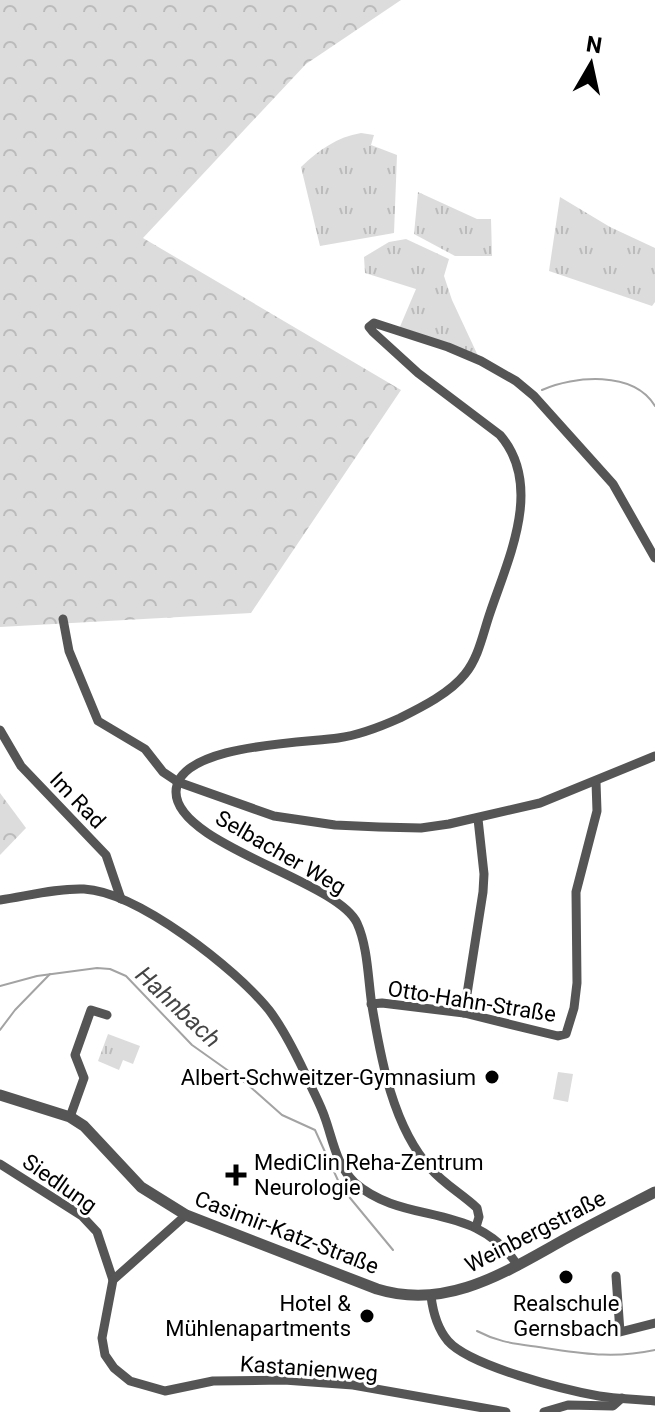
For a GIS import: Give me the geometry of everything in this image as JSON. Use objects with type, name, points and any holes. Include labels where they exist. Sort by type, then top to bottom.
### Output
[{"type":"street","points":[[655,558],[613,484],[534,396],[516,381],[481,361],[374,323],[369,327],[373,332],[418,373],[500,435],[508,444],[520,476],[517,529],[477,655],[467,673],[449,689],[383,725],[339,738],[245,748],[215,756],[190,768],[178,782],[274,816],[421,828],[478,819],[540,803],[655,756]]},
{"type":"street","name":"Selbacher Weg","points":[[63,619],[69,651],[98,721],[145,749],[163,772],[178,782],[176,797],[179,806],[204,830],[247,856],[319,892],[355,919],[361,937],[383,1063],[408,1137],[431,1169],[477,1208],[479,1217],[476,1227]]},
{"type":"street","name":"Im Rad","points":[[0,730],[21,766],[106,855],[121,899]]},
{"type":"street","name":"Otto-Hahn-Straße","points":[[371,1004],[464,1013],[558,1036],[566,1034],[577,983],[576,892],[597,811],[596,782]]},
{"type":"street","points":[[464,1013],[483,892],[478,819]]},
{"type":"street","points":[[0,900],[84,889],[121,899],[179,929],[269,1010],[309,1081],[335,1152],[355,1182],[385,1201],[476,1227],[506,1248],[518,1266]]},
{"type":"street","points":[[70,1117],[84,1078],[75,1055],[88,1018],[91,1010],[107,1015]]},
{"type":"street","name":"Casimir-Katz-Straße","points":[[0,1095],[70,1117],[97,1137],[141,1187],[186,1215],[383,1291]]},
{"type":"street","name":"Siedlung","points":[[0,1164],[82,1216],[97,1232],[113,1280]]},
{"type":"street","name":"Weinbergstraße","points":[[383,1291],[431,1296],[476,1285],[518,1266],[655,1192]]},
{"type":"street","points":[[113,1280],[186,1215]]},
{"type":"street","points":[[616,1276],[620,1332],[655,1323]]},
{"type":"street","name":"Kastanienweg","points":[[113,1280],[102,1338],[105,1355],[114,1368],[130,1381],[165,1391],[213,1381],[284,1380],[353,1385],[506,1412]]},
{"type":"street","points":[[431,1296],[439,1328],[450,1343],[466,1356],[568,1389],[655,1401]]},
{"type":"street","points":[[544,1412],[568,1405],[613,1406],[622,1398]]},
{"type":"green space","points":[[0,0],[401,0],[306,64],[143,238],[401,390],[251,613],[0,627]]},
{"type":"green space","points":[[361,133],[374,135],[371,145],[397,155],[394,233],[320,246],[301,167],[329,145]]},
{"type":"green space","points":[[418,192],[477,219],[491,219],[492,256],[455,256],[414,234]]},
{"type":"green space","points":[[560,197],[610,227],[655,248],[655,302],[652,306],[549,271]]},
{"type":"green space","points":[[406,239],[449,259],[444,276],[479,358],[399,329],[416,289],[365,273],[364,257],[389,242]]},
{"type":"green space","points":[[0,793],[26,828],[0,855]]},
{"type":"green space","points":[[108,1034],[140,1046],[133,1064],[123,1060],[119,1070],[98,1061]]},
{"type":"green space","points":[[558,1072],[573,1074],[568,1102],[553,1099]]},
{"type":"waterway","points":[[542,390],[586,379],[618,381],[645,394],[655,406]]},
{"type":"waterway","name":"Hahnbach","points":[[0,986],[37,976],[97,968],[110,969],[126,976],[192,1045],[247,1084],[282,1115],[315,1130],[341,1187],[393,1250]]},
{"type":"waterway","points":[[0,1030],[50,974]]},
{"type":"waterway","name":"Hahnbach","points":[[477,1331],[510,1343],[578,1353],[607,1355],[655,1350]]},
{"type":"place","name":"Albert-Schweitzer-Gymnasium","points":[[492,1077]]},
{"type":"place","name":"MediClin Reha-Zentrum Neurologie","points":[[236,1175]]},
{"type":"place","name":"Realschule Gernsbach","points":[[566,1277]]},
{"type":"place","name":"Hotel & Mühlenapartments","points":[[367,1316]]}]
